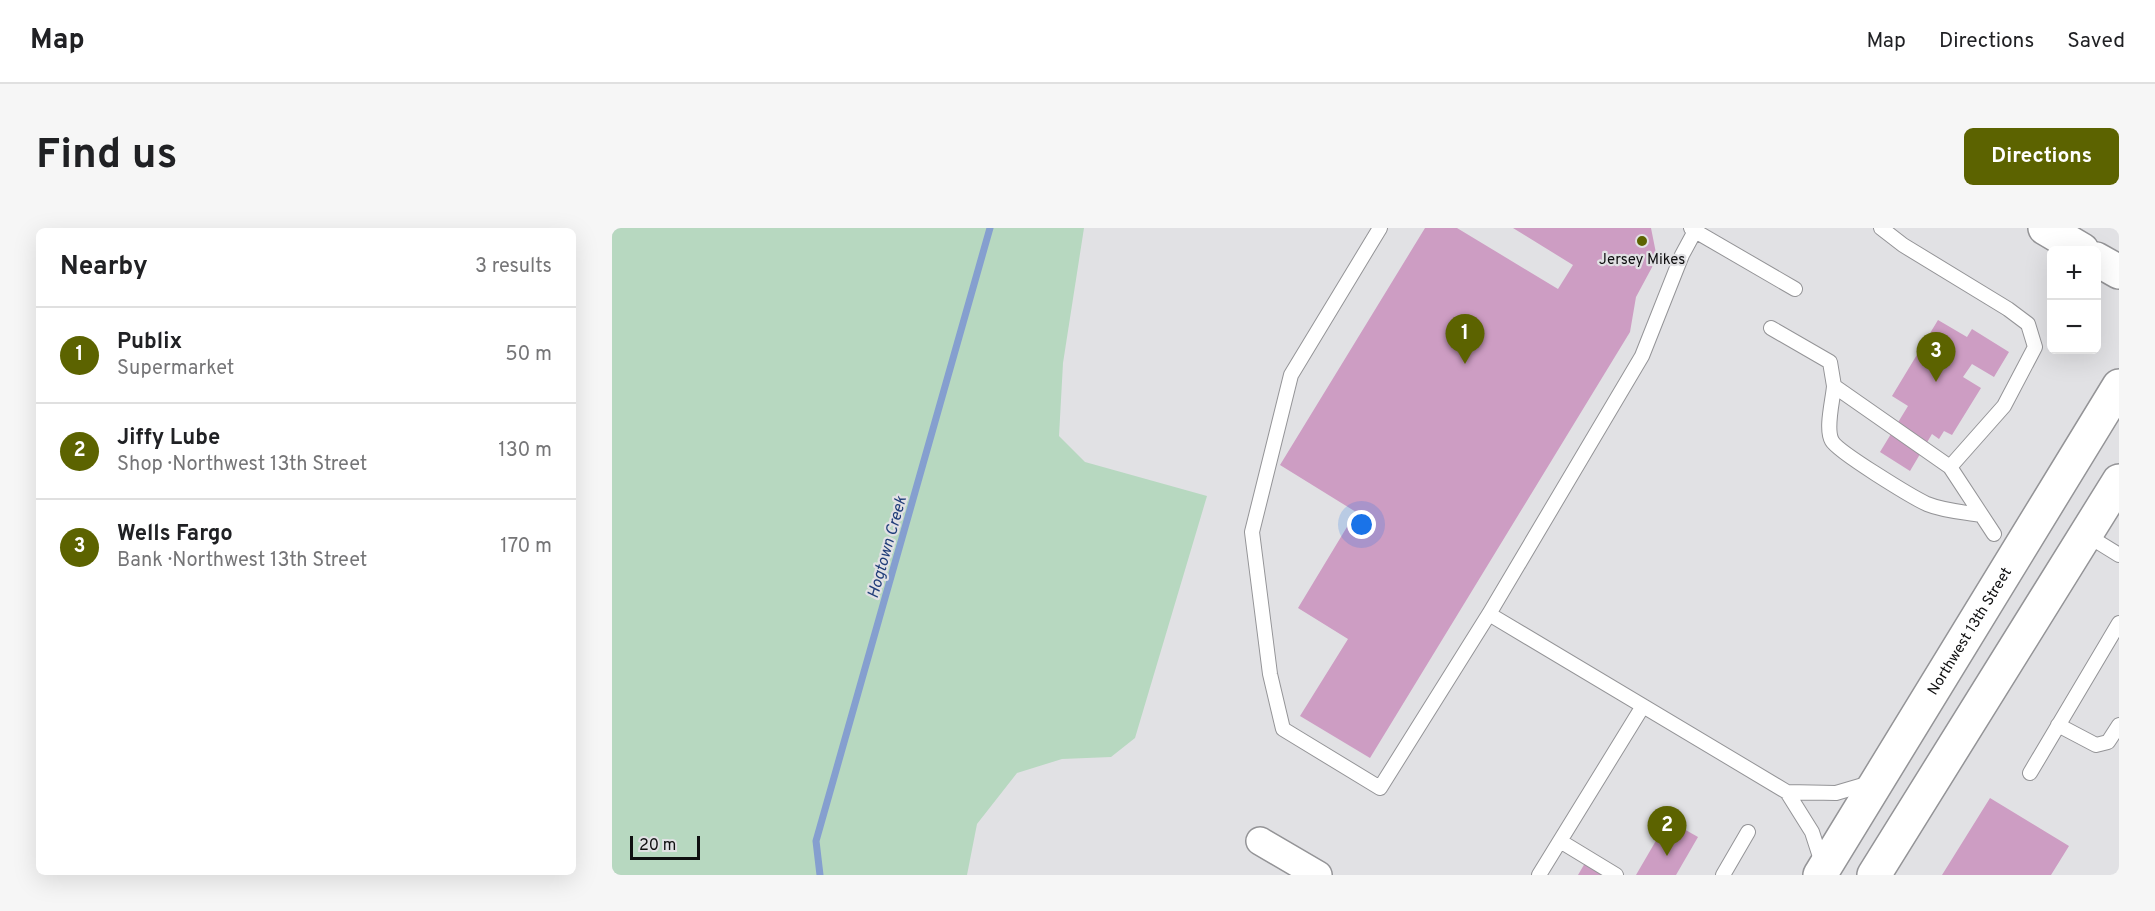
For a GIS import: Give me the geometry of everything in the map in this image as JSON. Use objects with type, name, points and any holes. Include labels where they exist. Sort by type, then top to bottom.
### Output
[{"type":"main road","points":[[2045,228],[2075,246]]},
{"type":"main road","points":[[2101,261],[2119,272]]},
{"type":"main road","name":"Northwest 13th Street","points":[[1822,872],[2119,386]]},
{"type":"main road","points":[[1874,875],[2119,480]]},
{"type":"street","points":[[1260,841],[1318,875]]},
{"type":"lane","points":[[1380,228],[1291,375],[1251,532],[1270,674],[1283,729],[1380,788],[1490,614],[1642,357],[1693,229],[1795,289]]},
{"type":"lane","points":[[1881,228],[1903,245],[2028,324],[2035,347],[2004,406],[1950,467]]},
{"type":"lane","points":[[1771,328],[1830,362],[1834,386],[1830,420],[1831,440],[1843,453],[1928,504],[1947,510],[1981,515]]},
{"type":"lane","points":[[1834,386],[1950,467],[1994,534]]},
{"type":"lane","points":[[2085,534],[2119,555]]},
{"type":"lane","points":[[1490,614],[1787,792],[1812,832],[1822,872]]},
{"type":"lane","points":[[2030,773],[2119,623]]},
{"type":"lane","points":[[1539,875],[1643,706]]},
{"type":"lane","points":[[2058,725],[2096,745],[2108,742],[2119,725]]},
{"type":"lane","points":[[1787,792],[1836,794],[1878,780]]},
{"type":"lane","points":[[1723,875],[1748,832]]},
{"type":"lane","points":[[1560,841],[1616,875]]},
{"type":"green space","points":[[612,228],[1084,228],[1063,363],[1059,436],[1085,462],[1207,496],[1135,738],[1111,757],[1062,759],[1017,773],[977,824],[967,875],[612,875]]},
{"type":"building","points":[[1425,228],[1457,228],[1558,289],[1573,265],[1513,228],[1651,228],[1657,258],[1636,297],[1630,332],[1370,758],[1300,716],[1348,639],[1298,608],[1356,512],[1280,465]]},
{"type":"building","points":[[1938,320],[1967,337],[1972,329],[2009,352],[1994,377],[1972,364],[1963,377],[1981,388],[1952,435],[1944,431],[1939,439],[1932,434],[1910,471],[1880,452],[1908,406],[1892,396]]},
{"type":"building","points":[[1990,798],[2069,846],[2051,875],[1942,875]]},
{"type":"building","points":[[1668,820],[1698,837],[1676,875],[1636,875]]},
{"type":"building","points":[[1585,863],[1605,875],[1578,875]]},
{"type":"waterway","name":"Hogtown Creek","points":[[820,875],[816,841],[990,228]]},
{"type":"place","name":"Jersey Mikes","points":[[1642,241]]},
{"type":"place","name":"Publix","points":[[1465,364]]},
{"type":"place","name":"Wells Fargo","points":[[1936,382]]},
{"type":"place","name":"Jiffy Lube","points":[[1667,856]]}]
